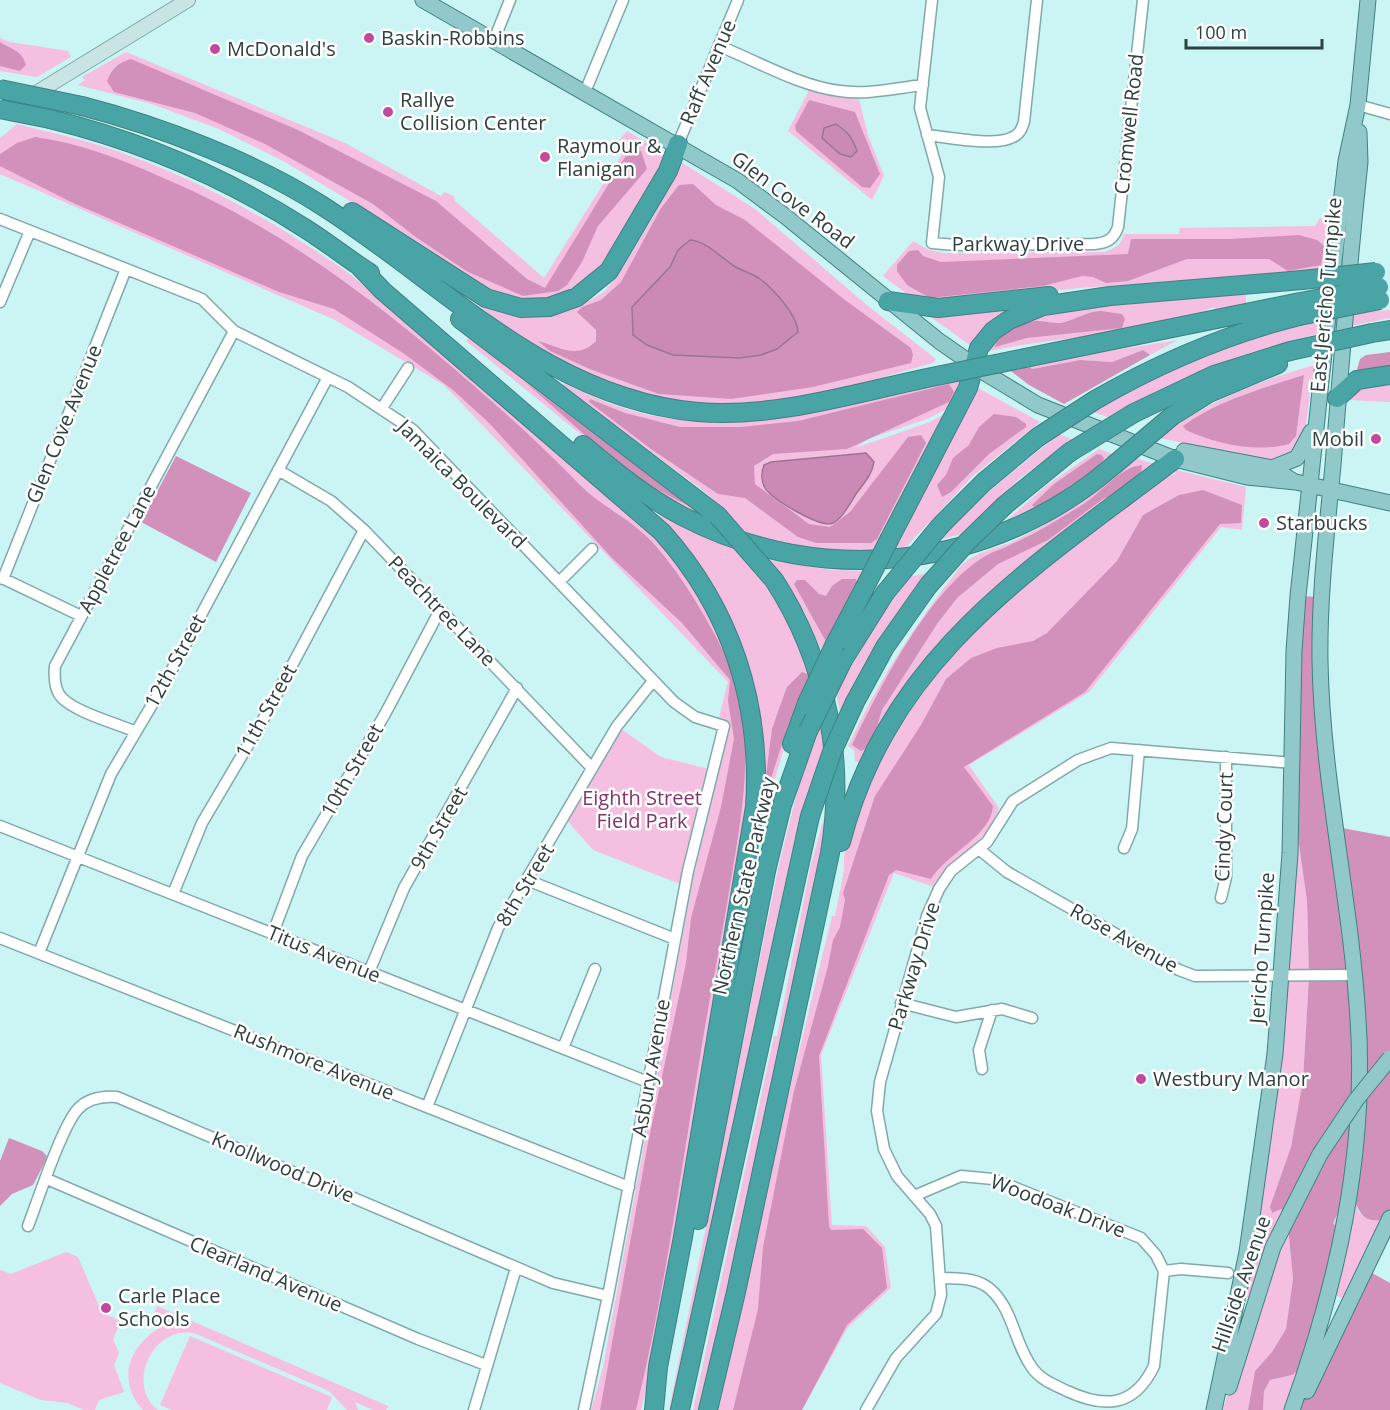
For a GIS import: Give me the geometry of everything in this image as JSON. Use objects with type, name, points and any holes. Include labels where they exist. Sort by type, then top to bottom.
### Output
[{"type":"highway","points":[[0,89],[120,116],[197,144],[261,162],[370,223],[479,294],[502,304],[530,308],[570,300],[604,277],[622,252],[668,171],[678,144]]},
{"type":"highway","points":[[0,109],[123,140],[217,179],[306,228],[387,285],[651,498],[711,530],[769,550],[813,558],[861,561],[909,558],[957,548],[994,537],[1049,511],[1080,492],[1172,416],[1221,387],[1291,355],[1327,343],[1381,332]]},
{"type":"highway","points":[[197,144],[304,194],[346,221],[537,359],[582,382],[630,400],[697,412],[757,411],[799,405],[1026,358],[1297,309],[1384,286]]},
{"type":"highway","points":[[258,172],[352,237],[718,516],[744,542],[774,580],[800,625],[817,666],[831,729],[836,802],[830,854],[729,1325],[708,1410]]},
{"type":"highway","points":[[360,267],[383,291],[662,532],[688,562],[714,603],[732,643],[748,692],[756,747],[755,807],[658,1367],[656,1410]]},
{"type":"highway","points":[[782,805],[792,743],[806,706],[839,652],[864,589],[968,388],[979,348],[988,337],[1017,315],[1043,306],[1110,296],[1302,280],[1384,286]]},
{"type":"highway","points":[[888,301],[930,308],[1066,294],[1110,296]]},
{"type":"highway","name":"Northern State Parkway","points":[[656,1410],[676,1333],[766,871],[782,805],[839,652],[940,526],[984,482],[1038,437],[1095,400],[1135,378],[1203,346],[1297,309]]},
{"type":"highway","points":[[680,1410],[810,816],[832,752],[855,702],[885,647],[928,586],[967,542],[1005,505],[1070,452],[1134,413],[1206,378],[1263,357],[1291,355]]},
{"type":"highway","points":[[1337,398],[1357,380],[1390,375]]},
{"type":"highway","points":[[795,1014],[815,959],[837,858],[856,794],[873,754],[909,692],[944,648],[990,603],[1175,459]]},
{"type":"main road","points":[[0,116],[188,0]]},
{"type":"main road","name":"Glen Cove Road","points":[[423,0],[678,144],[769,203],[888,301],[974,366],[1038,405],[1175,459],[1258,479],[1303,484],[1390,503]]},
{"type":"main road","name":"East Jericho Turnpike","points":[[1303,484],[1317,416],[1346,161],[1358,105],[1368,0]]},
{"type":"main road","name":"East Jericho Turnpike","points":[[1330,489],[1360,162],[1358,105]]},
{"type":"main road","points":[[1272,468],[1290,463],[1300,455],[1317,416]]},
{"type":"main road","name":"Glen Cove Road","points":[[1130,441],[1272,468],[1303,484]]},
{"type":"main road","name":"Jericho Turnpike","points":[[1214,1410],[1234,1318],[1259,1180],[1282,977],[1293,763],[1295,636],[1303,484]]},
{"type":"main road","points":[[1292,1410],[1331,1284],[1350,1188],[1358,1085],[1359,1023],[1355,975],[1321,693],[1321,608],[1330,489]]},
{"type":"main road","name":"Hillside Avenue","points":[[1222,1410],[1273,1247],[1320,1154],[1356,1100],[1390,1058]]},
{"type":"main road","points":[[1298,1410],[1390,1218]]},
{"type":"street","points":[[494,40],[510,0]]},
{"type":"street","points":[[585,92],[623,0]]},
{"type":"street","name":"Raff Avenue","points":[[678,144],[738,0]]},
{"type":"street","points":[[932,0],[920,108],[927,135],[993,141],[1006,140],[1018,134],[1024,122],[1037,0]]},
{"type":"street","name":"Cromwell Road","points":[[1105,243],[1115,236],[1118,227],[1143,0]]},
{"type":"street","points":[[719,46],[801,80],[840,91],[865,92],[923,85]]},
{"type":"street","points":[[1358,105],[1390,114]]},
{"type":"street","name":"Parkway Drive","points":[[927,135],[939,177],[932,243],[956,246],[1105,243]]},
{"type":"street","name":"Jamaica Boulevard","points":[[0,219],[202,299],[234,331],[328,377],[382,408],[413,430],[683,710],[702,720],[723,726]]},
{"type":"street","points":[[0,302],[30,231]]},
{"type":"street","name":"Glen Cove Avenue","points":[[2,578],[126,269]]},
{"type":"street","name":"Appletree Lane","points":[[136,732],[73,705],[57,691],[54,677],[55,666],[234,331]]},
{"type":"street","points":[[382,408],[408,368]]},
{"type":"street","name":"12th Street","points":[[39,953],[106,786],[328,377]]},
{"type":"street","name":"Peachtree Lane","points":[[278,470],[325,497],[364,530],[592,768]]},
{"type":"street","name":"11th Street","points":[[173,894],[202,823],[264,718],[364,530]]},
{"type":"street","points":[[559,582],[592,549]]},
{"type":"street","points":[[2,578],[81,615]]},
{"type":"street","name":"10th Street","points":[[273,933],[302,856],[384,714],[440,609]]},
{"type":"street","name":"8th Street","points":[[427,1107],[498,928],[625,714],[653,681]]},
{"type":"street","name":"9th Street","points":[[369,972],[404,888],[516,688]]},
{"type":"street","name":"Asbury Avenue","points":[[584,1410],[608,1296],[688,871],[723,726]]},
{"type":"street","name":"Parkway Drive","points":[[866,1410],[889,1366],[936,1314],[942,1295],[936,1226],[930,1214],[897,1176],[884,1149],[877,1111],[880,1082],[920,934],[939,889],[951,871],[980,850],[1007,808],[1039,784],[1089,754],[1111,748],[1293,763]]},
{"type":"street","points":[[1124,848],[1132,829],[1139,750]]},
{"type":"street","name":"Cindy Court","points":[[1221,898],[1226,877],[1227,757]]},
{"type":"street","name":"Titus Avenue","points":[[0,826],[648,1082]]},
{"type":"street","name":"Rose Avenue","points":[[980,850],[1007,872],[1179,970],[1203,977],[1355,975]]},
{"type":"street","points":[[527,880],[675,939]]},
{"type":"street","name":"Rushmore Avenue","points":[[0,938],[629,1187]]},
{"type":"street","points":[[563,1048],[595,969]]},
{"type":"street","points":[[901,1003],[956,1017],[1002,1009],[1032,1018]]},
{"type":"street","points":[[982,1069],[979,1050],[993,1010]]},
{"type":"street","name":"Knollwood Drive","points":[[28,1226],[70,1120],[78,1108],[96,1098],[117,1097],[516,1268],[562,1286],[608,1296]]},
{"type":"street","name":"Woodoak Drive","points":[[914,1196],[962,1176],[993,1179],[1128,1231],[1149,1245],[1164,1271]]},
{"type":"street","name":"Clearland Avenue","points":[[46,1179],[418,1339],[486,1365]]},
{"type":"street","points":[[474,1410],[516,1268]]},
{"type":"street","points":[[942,1278],[972,1280],[989,1288],[1008,1313],[1027,1360],[1035,1371],[1044,1380],[1089,1401],[1103,1403],[1129,1396],[1148,1379],[1154,1366],[1164,1271],[1181,1269],[1228,1273]]},
{"type":"green space","points":[[0,38],[10,42],[68,51],[71,57],[37,77],[0,71]]},
{"type":"green space","points":[[126,52],[345,143],[441,196],[444,192],[454,196],[455,201],[544,278],[626,148],[617,143],[627,131],[663,152],[666,160],[611,260],[568,295],[528,301],[495,295],[360,207],[285,162],[219,129],[152,104],[78,85],[85,80],[82,77]]},
{"type":"green space","points":[[809,90],[843,98],[859,99],[868,135],[884,176],[872,200],[788,131]]},
{"type":"green space","points":[[17,124],[100,145],[174,173],[265,219],[351,275],[660,537],[690,577],[720,633],[740,686],[750,789],[654,1357],[641,1410],[591,1410],[603,1367],[694,874],[727,734],[726,722],[719,717],[728,682],[444,385],[335,320],[0,174],[0,138]]},
{"type":"green space","points":[[681,162],[755,209],[868,306],[936,359],[933,363],[820,394],[774,403],[725,405],[669,399],[614,385],[563,364],[527,342],[448,282],[492,306],[590,300],[604,292],[622,269],[656,212],[652,209]]},
{"type":"green space","points":[[1320,218],[1332,220],[1326,271],[1079,288],[931,304],[915,300],[883,276],[913,241],[929,250],[943,253],[1104,252],[1117,246],[1124,234],[1179,234],[1180,228],[1315,226]]},
{"type":"green space","points":[[1246,291],[1246,305],[1217,311],[1214,307],[1161,324],[989,351],[986,349],[1001,333],[1031,315],[1065,308]]},
{"type":"green space","points":[[1021,305],[971,346],[928,315],[935,317]]},
{"type":"green space","points":[[1390,310],[1390,318],[1279,344],[1211,367],[1178,381],[1108,417],[1093,412],[1159,375],[1236,344],[1316,321]]},
{"type":"green space","points":[[470,336],[708,516],[730,515],[705,492],[561,385],[565,384],[635,412],[698,421],[773,417],[810,412],[957,380],[962,383],[954,405],[927,419],[868,439],[855,448],[930,422],[946,413],[875,554],[781,545],[703,518],[669,500],[621,467],[466,341]]},
{"type":"green space","points":[[1178,340],[1150,355],[1143,350],[1112,362],[1080,360],[1032,369],[1027,364]]},
{"type":"green space","points":[[1318,364],[1311,386],[1303,446],[1271,461],[1159,438],[1196,413],[1235,393]]},
{"type":"green space","points":[[1390,384],[1390,402],[1350,400],[1360,385]]},
{"type":"green space","points":[[978,388],[1040,422],[974,475],[906,547],[891,548],[973,390]]},
{"type":"green space","points":[[1059,434],[1073,440],[1020,478],[962,534],[941,539],[993,488]]},
{"type":"green space","points":[[1099,449],[1115,455],[1067,492],[998,528],[1047,485]]},
{"type":"green space","points":[[1135,458],[1157,465],[992,596],[864,765],[855,761],[854,750],[848,746],[872,698],[913,631],[960,567],[973,557],[1018,539],[1049,522],[1108,481]]},
{"type":"green space","points":[[1176,470],[1246,487],[1242,530],[1221,527],[1089,692],[969,765],[999,808],[996,817],[987,832],[955,861],[934,887],[894,873],[821,1055],[832,1225],[866,1226],[885,1247],[891,1288],[848,1327],[802,1410],[718,1410],[778,1137],[832,916],[835,916],[844,870],[844,856],[865,790],[889,740],[962,638],[1013,593],[1168,473],[1169,476],[1175,474]]},
{"type":"green space","points":[[656,514],[743,552],[777,597],[813,675],[787,738],[761,827],[761,726],[754,685],[735,634]]},
{"type":"green space","points":[[769,560],[831,570],[867,571],[823,654],[805,613]]},
{"type":"green space","points":[[927,573],[881,636],[840,710],[836,693],[876,624],[909,577]]},
{"type":"green space","name":"Eighth Street Field Park","points":[[617,726],[661,757],[713,770],[685,886],[593,850],[565,818]]},
{"type":"green space","points":[[820,727],[825,747],[808,791],[794,841],[678,1385],[671,1410],[669,1410],[778,869],[798,788]]},
{"type":"green space","points":[[1292,795],[1307,901],[1309,977],[1303,1080],[1291,1147],[1270,1212],[1281,1209],[1287,1215],[1293,1279],[1286,1329],[1272,1352],[1255,1371],[1248,1410],[1223,1410],[1254,1301],[1239,1293],[1259,1180]]},
{"type":"green space","points":[[830,797],[829,814],[703,1410],[693,1410],[774,1036],[777,1036],[811,864]]},
{"type":"green space","points":[[1350,1188],[1359,1213],[1382,1220],[1350,1302],[1329,1292],[1333,1223],[1345,1206]]},
{"type":"green space","points":[[66,1252],[78,1257],[102,1313],[121,1321],[113,1339],[119,1353],[114,1365],[124,1392],[99,1400],[95,1410],[84,1410],[67,1403],[41,1400],[0,1383],[0,1270],[11,1274]]},
{"type":"green space","points":[[157,1306],[389,1406],[386,1410],[373,1410],[355,1402],[358,1410],[347,1410],[329,1391],[196,1334],[181,1333],[168,1337],[157,1346],[149,1358],[144,1371],[144,1385],[148,1399],[158,1410],[143,1410],[134,1397],[129,1384],[128,1372],[131,1360],[145,1339],[168,1323],[153,1316]]},
{"type":"green space","points":[[190,1336],[332,1397],[327,1410],[172,1410],[160,1405]]},
{"type":"green space","points":[[1306,1365],[1292,1410],[1263,1410],[1264,1391],[1270,1380],[1292,1375]]},
{"type":"shaded area","points":[[0,42],[22,56],[26,65],[20,71],[0,66]]},
{"type":"shaded area","points":[[131,59],[298,130],[436,201],[527,279],[545,288],[630,149],[641,151],[647,169],[598,226],[582,262],[567,285],[558,291],[523,296],[468,272],[417,238],[373,204],[265,144],[195,113],[114,92],[107,81],[109,76],[113,69],[122,62]]},
{"type":"shaded area","points":[[809,100],[855,112],[880,174],[870,188],[862,187],[796,131],[795,126]]},
{"type":"shaded area","points":[[836,124],[847,132],[853,142],[857,151],[851,157],[840,154],[822,138],[824,128]]},
{"type":"shaded area","points":[[35,137],[100,152],[146,170],[234,212],[303,253],[401,324],[489,399],[586,491],[645,535],[668,561],[691,594],[727,659],[737,685],[745,740],[740,825],[664,1276],[636,1410],[600,1410],[648,1143],[686,963],[691,918],[721,807],[734,739],[728,701],[730,680],[682,623],[612,558],[489,423],[453,390],[403,353],[334,309],[279,292],[71,202],[0,166],[0,154],[17,143]]},
{"type":"shaded area","points":[[693,184],[716,205],[745,220],[845,300],[911,348],[913,355],[911,363],[813,387],[731,399],[659,394],[592,370],[550,351],[538,341],[575,351],[589,347],[596,341],[596,330],[577,312],[582,307],[601,300],[621,282],[661,208],[679,185]],"holes":[[[690,240],[696,241],[765,283],[789,310],[798,332],[793,337],[701,355],[673,355],[632,307],[670,267],[678,250]]]},
{"type":"shaded area","points":[[1299,235],[1317,240],[1324,246],[1321,265],[1288,271],[1269,259],[1187,259],[1128,281],[1106,283],[1093,277],[1082,276],[1043,286],[930,298],[907,285],[897,271],[897,265],[909,251],[918,250],[923,256],[941,262],[1128,254],[1131,239],[1230,239]]},
{"type":"shaded area","points":[[690,240],[707,246],[734,266],[765,283],[789,310],[798,332],[777,349],[761,355],[740,358],[673,355],[647,345],[633,335],[632,307],[670,267],[678,250]]},
{"type":"shaded area","points":[[1101,311],[1122,314],[1125,319],[1122,328],[1027,338],[995,347],[1006,333],[1025,323],[1037,321],[1062,323]]},
{"type":"shaded area","points":[[1143,350],[1150,355],[1064,404],[1029,385],[1007,368],[1027,364],[1032,369],[1080,360],[1112,362]]},
{"type":"shaded area","points":[[1390,352],[1390,368],[1360,371],[1357,369],[1360,359],[1366,355]]},
{"type":"shaded area","points":[[1304,375],[1296,436],[1289,444],[1263,448],[1236,446],[1198,435],[1186,430],[1183,426],[1226,402]]},
{"type":"shaded area","points":[[525,382],[690,506],[645,482],[624,467]]},
{"type":"shaded area","points":[[949,384],[954,392],[949,402],[847,449],[773,454],[754,466],[755,484],[809,524],[830,527],[850,512],[908,437],[921,435],[926,443],[877,539],[871,543],[816,543],[798,537],[745,498],[718,494],[651,449],[589,402],[590,399],[625,413],[680,427],[741,427],[798,421]]},
{"type":"shaded area","points":[[994,414],[1016,417],[1026,424],[1026,427],[989,454],[951,492],[942,497],[937,485],[946,475],[953,458],[969,445],[979,427]]},
{"type":"shaded area","points":[[866,453],[874,462],[871,471],[843,514],[833,523],[827,524],[796,512],[769,493],[763,482],[764,465],[771,462]]},
{"type":"shaded area","points":[[1097,454],[1102,455],[1104,459],[1098,467],[1043,504],[1034,507],[1032,505],[1054,484]]},
{"type":"shaded area","points":[[176,456],[251,493],[216,562],[141,522]]},
{"type":"shaded area","points":[[1142,465],[1141,474],[1119,493],[1103,499],[1048,540],[998,564],[957,598],[937,624],[882,710],[868,747],[861,751],[852,745],[909,639],[947,589],[968,569],[989,554],[1056,521],[1089,500],[1126,470]]},
{"type":"shaded area","points":[[1203,490],[1242,505],[1241,523],[1220,524],[1085,692],[964,767],[993,806],[990,817],[977,835],[938,869],[931,879],[896,870],[889,875],[819,1056],[829,1226],[831,1230],[863,1229],[882,1248],[887,1288],[847,1325],[802,1410],[733,1410],[758,1309],[763,1247],[794,1091],[833,940],[840,927],[845,900],[843,893],[875,796],[921,725],[946,679],[971,658],[997,648],[1033,641],[1047,633],[1117,561],[1143,515],[1179,495]]},
{"type":"shaded area","points":[[842,579],[856,579],[857,582],[829,638],[825,640],[794,584],[797,580],[805,580],[819,594],[826,596],[832,586]]},
{"type":"shaded area","points":[[1298,596],[1321,597],[1337,827],[1390,837],[1390,1218],[1373,1220],[1367,1218],[1359,1211],[1350,1190],[1333,1223],[1342,1239],[1306,1365],[1292,1375],[1270,1380],[1264,1391],[1263,1410],[1248,1410],[1255,1371],[1272,1352],[1286,1329],[1293,1279],[1287,1215],[1281,1209],[1272,1213],[1270,1207],[1291,1147],[1303,1080],[1309,977],[1307,901],[1292,795]]},
{"type":"shaded area","points":[[802,672],[810,675],[788,725],[766,794],[764,791],[772,729],[787,687]]},
{"type":"shaded area","points":[[9,1138],[42,1151],[47,1156],[33,1185],[12,1194],[0,1206],[0,1161]]},
{"type":"shaded area","points":[[1365,1269],[1390,1283],[1390,1410],[1298,1410]]},
{"type":"place","name":"Baskin-Robbins","points":[[369,38]]},
{"type":"place","name":"McDonald's","points":[[215,49]]},
{"type":"place","name":"Rallye Collision Center","points":[[388,112]]},
{"type":"place","name":"Raymour & Flanigan","points":[[545,157]]},
{"type":"place","name":"Mobil","points":[[1376,439]]},
{"type":"place","name":"Starbucks","points":[[1264,523]]},
{"type":"place","name":"Westbury Manor","points":[[1141,1079]]},
{"type":"place","name":"Carle Place Schools","points":[[106,1308]]}]
